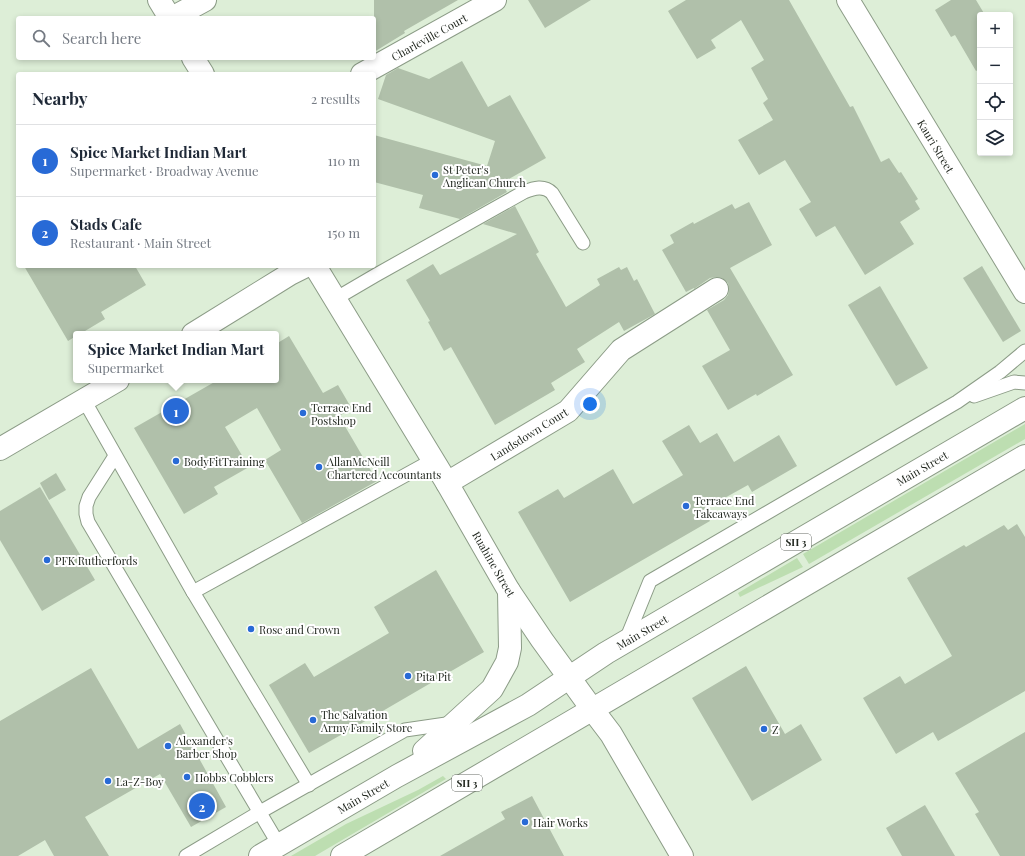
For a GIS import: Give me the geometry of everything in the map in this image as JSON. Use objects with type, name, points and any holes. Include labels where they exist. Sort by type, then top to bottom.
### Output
[{"type":"main road","points":[[159,0],[169,16]]},
{"type":"main road","points":[[174,16],[205,0]]},
{"type":"main road","name":"Charleville Court","points":[[366,72],[495,0]]},
{"type":"main road","name":"Kauri Street","points":[[848,0],[1025,292]]},
{"type":"main road","points":[[194,60],[202,72]]},
{"type":"main road","points":[[198,331],[283,278],[302,268]]},
{"type":"main road","name":"Ruahine Street","points":[[316,268],[447,483],[509,591],[569,678],[612,734],[682,856]]},
{"type":"main road","name":"Landsdown Court","points":[[447,483],[568,411],[621,350],[717,289]]},
{"type":"main road","points":[[0,448],[113,383]]},
{"type":"main road","name":"Main Street","points":[[260,856],[397,776],[528,705],[626,642],[1025,408]]},
{"type":"main road","name":"SH 3","points":[[342,856],[1025,456]]},
{"type":"main road","points":[[397,776],[492,689],[507,662],[510,648],[509,591]]},
{"type":"lane","points":[[335,300],[376,275],[533,188],[548,189],[552,193],[583,243]]},
{"type":"lane","points":[[626,642],[650,581],[957,402],[1000,372],[1025,351]]},
{"type":"lane","points":[[957,402],[1014,382],[1025,383]]},
{"type":"lane","points":[[84,400],[193,592],[308,784]]},
{"type":"lane","points":[[115,456],[89,497],[86,506],[88,522],[279,845]]},
{"type":"lane","points":[[193,592],[432,460]]},
{"type":"lane","points":[[186,856],[308,784],[405,730],[457,722]]},
{"type":"green space","points":[[1025,424],[1025,439],[809,564],[803,554]]},
{"type":"green space","points":[[797,558],[803,567],[740,597],[738,593]]},
{"type":"green space","points":[[443,776],[446,779],[315,856],[291,856],[346,824],[418,790]]},
{"type":"building","points":[[374,0],[458,0],[404,31],[405,33],[376,51],[376,16],[374,16]]},
{"type":"building","points":[[528,0],[591,0],[545,28]]},
{"type":"building","points":[[686,0],[789,0],[850,107],[853,106],[881,162],[889,158],[899,173],[901,172],[918,199],[915,201],[920,209],[900,222],[914,244],[865,275],[835,226],[816,237],[799,209],[811,202],[785,160],[759,175],[738,140],[773,120],[763,103],[768,99],[751,68],[764,60],[741,20],[711,40],[716,48],[697,59],[668,11]]},
{"type":"building","points":[[951,0],[976,0],[983,12],[977,12],[977,70],[955,35],[951,37],[935,10]]},
{"type":"building","points":[[462,61],[488,107],[510,95],[546,158],[502,183],[507,192],[460,219],[419,208],[423,195],[376,183],[376,136],[487,166],[495,141],[378,99],[386,75],[398,68],[429,79]]},
{"type":"building","points":[[749,202],[772,245],[730,268],[793,375],[757,396],[756,394],[728,410],[702,366],[730,350],[707,310],[724,300],[728,295],[728,283],[722,278],[710,278],[694,289],[686,292],[662,250],[674,243],[670,235],[693,222],[694,224],[732,204],[735,209]]},
{"type":"building","points":[[515,206],[539,252],[536,254],[566,307],[600,285],[597,279],[619,267],[621,270],[627,267],[634,281],[637,279],[655,314],[624,331],[619,322],[577,349],[585,362],[551,383],[555,390],[495,425],[451,347],[444,351],[428,322],[430,321],[406,280],[433,264],[440,275],[517,234],[483,224]]},
{"type":"building","points":[[982,266],[1021,331],[1003,342],[963,278]]},
{"type":"building","points":[[25,268],[136,268],[146,285],[101,312],[105,319],[85,331],[73,331],[73,338],[68,341]]},
{"type":"building","points":[[880,286],[928,368],[896,386],[848,305]]},
{"type":"building","points":[[289,336],[323,393],[338,385],[352,409],[339,416],[377,481],[302,523],[265,460],[281,450],[257,408],[225,427],[249,467],[214,487],[218,494],[184,514],[134,428],[213,383],[279,383],[279,342]]},
{"type":"building","points":[[689,425],[700,443],[717,433],[734,462],[779,435],[797,466],[752,492],[748,485],[703,510],[710,521],[570,602],[518,512],[558,489],[564,498],[613,469],[633,504],[683,475],[662,441]]},
{"type":"building","points":[[56,473],[66,490],[49,500],[40,483]]},
{"type":"building","name":"PFK Rutherfords","points":[[40,487],[95,580],[42,611],[0,540],[0,511]]},
{"type":"building","points":[[1017,524],[1025,537],[1025,691],[938,741],[933,732],[896,754],[863,698],[900,676],[905,684],[952,656],[907,578],[964,545],[966,547],[1004,525],[1008,530]]},
{"type":"building","points":[[436,570],[484,652],[309,753],[269,685],[305,663],[314,677],[389,633],[374,607]]},
{"type":"building","points":[[746,666],[785,734],[801,724],[822,760],[752,801],[692,698]]},
{"type":"building","points":[[91,668],[138,749],[180,724],[226,807],[191,827],[160,774],[85,817],[109,856],[54,856],[45,840],[18,856],[0,856],[0,721]]},
{"type":"building","points":[[1025,732],[1025,856],[1000,856],[975,814],[979,812],[955,773]]},
{"type":"building","points":[[532,796],[564,856],[440,856],[505,819],[501,812]]},
{"type":"building","points":[[925,805],[955,856],[902,856],[886,828]]},
{"type":"place","name":"St Peter's Anglican Church","points":[[435,175]]},
{"type":"place","name":"Spice Market Indian Mart","points":[[176,411]]},
{"type":"place","name":"Terrace End Postshop","points":[[303,413]]},
{"type":"place","name":"BodyFitTraining","points":[[176,461]]},
{"type":"place","name":"AllanMcNeill Chartered Accountants","points":[[319,467]]},
{"type":"place","name":"Terrace End Takeaways","points":[[686,506]]},
{"type":"place","name":"PFK Rutherfords","points":[[47,560]]},
{"type":"place","name":"Rose and Crown","points":[[251,629]]},
{"type":"place","name":"Pita Pit","points":[[408,676]]},
{"type":"place","name":"The Salvation Army Family Store","points":[[313,720]]},
{"type":"place","name":"Z","points":[[764,729]]},
{"type":"place","name":"Alexander's Barber Shop","points":[[168,746]]},
{"type":"place","name":"Hobbs Cobblers","points":[[187,777]]},
{"type":"place","name":"La-Z-Boy","points":[[108,781]]},
{"type":"place","name":"Stads Cafe","points":[[202,806]]},
{"type":"place","name":"Hair Works","points":[[525,822]]}]
